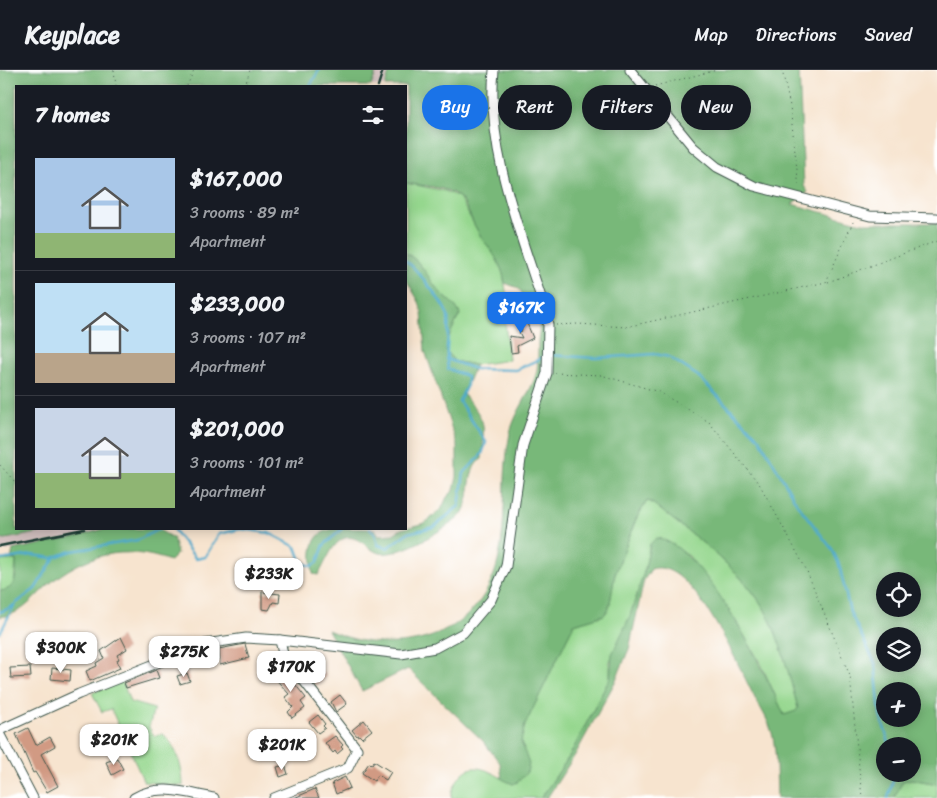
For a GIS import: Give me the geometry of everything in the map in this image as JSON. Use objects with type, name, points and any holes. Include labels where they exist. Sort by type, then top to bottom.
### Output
[{"type":"street","points":[[0,730],[79,694],[205,644],[246,638],[280,640],[401,654],[435,648],[463,633],[491,600],[506,566],[522,445],[547,373],[548,363],[548,325],[545,310],[512,206],[493,126],[494,70]]},
{"type":"street","points":[[630,70],[644,85]]},
{"type":"street","points":[[671,121],[693,147],[717,167],[754,186],[870,216],[937,218]]},
{"type":"street","points":[[274,798],[348,768],[357,748],[282,654],[280,640]]},
{"type":"street","points":[[0,735],[33,798]]},
{"type":"street","points":[[134,798],[146,791],[160,789],[214,798]]},
{"type":"path","points":[[114,70],[116,85]]},
{"type":"path","points":[[187,85],[194,70]]},
{"type":"path","points":[[245,85],[250,70]]},
{"type":"path","points":[[659,85],[717,70]]},
{"type":"path","points":[[782,70],[790,106],[800,198]]},
{"type":"path","points":[[826,282],[857,213]]},
{"type":"path","points":[[548,325],[578,324],[626,327],[826,282],[937,241]]},
{"type":"path","points":[[547,373],[601,375],[659,392],[709,422],[760,485],[806,569],[850,676],[862,798]]},
{"type":"path","points":[[0,465],[15,482]]},
{"type":"shaded area","points":[[377,70],[390,70],[384,85],[371,85]]},
{"type":"shaded area","points":[[53,530],[100,530],[76,537],[0,552],[0,540]]},
{"type":"green space","points":[[0,70],[377,70],[371,85],[15,85],[15,530],[53,530],[0,540]]},
{"type":"green space","points":[[390,70],[799,70],[804,186],[808,192],[792,204],[862,223],[937,223],[937,784],[921,781],[921,737],[876,737],[876,782],[902,782],[894,798],[777,798],[776,757],[771,729],[728,644],[699,598],[683,580],[667,570],[651,569],[644,580],[629,649],[615,682],[575,755],[547,798],[541,798],[569,757],[610,678],[612,654],[630,616],[645,569],[650,544],[656,538],[674,545],[693,562],[712,585],[748,642],[784,715],[796,711],[798,708],[776,633],[765,610],[754,594],[728,565],[697,538],[651,502],[647,501],[636,519],[615,574],[609,608],[604,615],[574,624],[525,725],[521,742],[529,764],[527,772],[518,782],[513,784],[502,779],[500,763],[483,741],[408,669],[362,691],[328,630],[354,639],[381,643],[407,642],[431,636],[454,625],[473,609],[488,588],[498,561],[501,545],[507,449],[510,433],[537,371],[538,322],[521,291],[505,283],[497,260],[480,236],[462,200],[454,193],[407,183],[407,85],[385,85]]},
{"type":"green space","points":[[407,183],[445,191],[459,197],[481,237],[493,250],[503,273],[507,297],[505,321],[509,360],[475,365],[454,361],[446,351],[448,338],[460,314],[412,257],[407,254]]},
{"type":"green space","points":[[407,254],[421,266],[439,291],[453,304],[460,314],[448,338],[446,351],[454,361],[475,365],[463,394],[477,411],[483,423],[482,459],[476,464],[473,471],[466,506],[456,520],[449,525],[419,543],[397,551],[379,553],[354,538],[350,537],[340,540],[318,575],[313,574],[312,557],[314,544],[318,536],[326,531],[376,530],[379,535],[407,530],[407,528],[422,524],[429,520],[442,508],[447,497],[454,490],[457,477],[457,444],[425,351],[422,313],[419,302],[407,281]]},
{"type":"green space","points":[[647,501],[651,502],[697,538],[728,565],[754,594],[771,621],[780,645],[798,708],[797,711],[784,715],[761,664],[731,613],[689,556],[659,538],[650,544],[645,569],[630,616],[610,661],[610,678],[569,757],[541,798],[451,798],[453,788],[460,776],[467,770],[474,768],[489,771],[513,784],[524,748],[520,742],[525,725],[574,624],[604,615],[609,609],[615,574],[636,519]]},
{"type":"green space","points":[[100,530],[159,530],[173,538],[177,554],[170,561],[136,553],[105,555],[90,560],[75,566],[61,575],[21,610],[0,617],[0,591],[10,587],[16,576],[16,560],[11,559],[13,550]]},
{"type":"green space","points":[[16,560],[14,585],[8,590],[0,591],[0,561]]},
{"type":"green space","points":[[122,680],[130,702],[154,709],[149,727],[154,736],[162,734],[172,744],[180,765],[183,786],[144,782],[111,709],[102,712],[92,693]]},
{"type":"green space","points":[[921,781],[937,784],[937,798],[894,798],[902,782]]},
{"type":"building","points":[[522,311],[533,338],[517,346],[518,352],[511,353],[509,336],[522,338],[519,332],[522,331],[515,314]]},
{"type":"building","points":[[262,592],[280,594],[279,603],[273,602],[269,610],[262,609]]},
{"type":"building","points":[[121,637],[127,649],[117,655],[120,668],[90,681],[86,671],[97,666],[96,663],[104,658],[101,651]]},
{"type":"building","points":[[245,644],[249,658],[220,665],[219,649]]},
{"type":"building","points":[[30,667],[31,677],[11,678],[10,668]]},
{"type":"building","points":[[318,667],[326,676],[315,685],[309,674]]},
{"type":"building","points":[[52,668],[71,670],[70,681],[51,679]]},
{"type":"building","points":[[282,668],[306,698],[301,702],[305,708],[292,718],[288,712],[293,707],[285,697],[289,694],[273,676]]},
{"type":"building","points":[[156,670],[159,678],[126,688],[124,683]]},
{"type":"building","points":[[187,673],[190,681],[180,684],[177,676]]},
{"type":"building","points":[[340,695],[347,704],[336,712],[331,702]]},
{"type":"building","points":[[318,715],[325,724],[323,726],[325,728],[318,733],[309,722]]},
{"type":"building","points":[[364,720],[372,730],[362,738],[359,735],[357,736],[352,730]]},
{"type":"building","points":[[28,728],[36,745],[50,737],[55,746],[41,754],[58,786],[47,792],[35,772],[33,773],[16,734]]},
{"type":"building","points":[[335,736],[343,745],[341,747],[343,749],[337,754],[335,751],[333,753],[325,743]]},
{"type":"building","points":[[117,758],[123,769],[112,775],[106,762]]},
{"type":"building","points":[[374,761],[391,772],[386,780],[378,775],[374,781],[362,773],[369,763],[372,764]]},
{"type":"building","points":[[285,765],[288,774],[280,777],[277,767]]},
{"type":"building","points":[[345,777],[350,788],[336,794],[332,783]]},
{"type":"building","points":[[315,789],[319,798],[294,798]]},
{"type":"waterway","points":[[311,85],[319,70]]},
{"type":"waterway","points":[[371,530],[375,534],[378,545],[387,548],[407,533],[434,527],[459,506],[464,473],[482,454],[486,442],[459,401],[467,385],[467,376],[448,369],[448,317],[446,312],[417,271],[407,262]]},
{"type":"waterway","points":[[549,355],[596,358],[655,354],[669,357],[698,376],[760,439],[797,504],[832,549],[839,564],[850,612],[875,663],[880,714],[887,737]]},
{"type":"waterway","points":[[446,359],[475,369],[516,370],[544,357]]},
{"type":"waterway","points":[[0,612],[10,608],[35,589],[55,557],[72,551],[138,540],[157,530]]},
{"type":"waterway","points":[[174,530],[196,559],[205,557],[219,534],[237,530]]},
{"type":"waterway","points":[[248,530],[269,533],[296,547],[302,563],[312,566],[318,562],[324,545],[341,530]]},
{"type":"waterway","points":[[0,560],[32,555],[53,558]]},
{"type":"waterway","points":[[0,633],[14,606]]},
{"type":"waterway","points":[[888,798],[893,782]]},
{"type":"railway","points":[[378,85],[383,70]]},
{"type":"railway","points":[[0,546],[79,530]]}]
